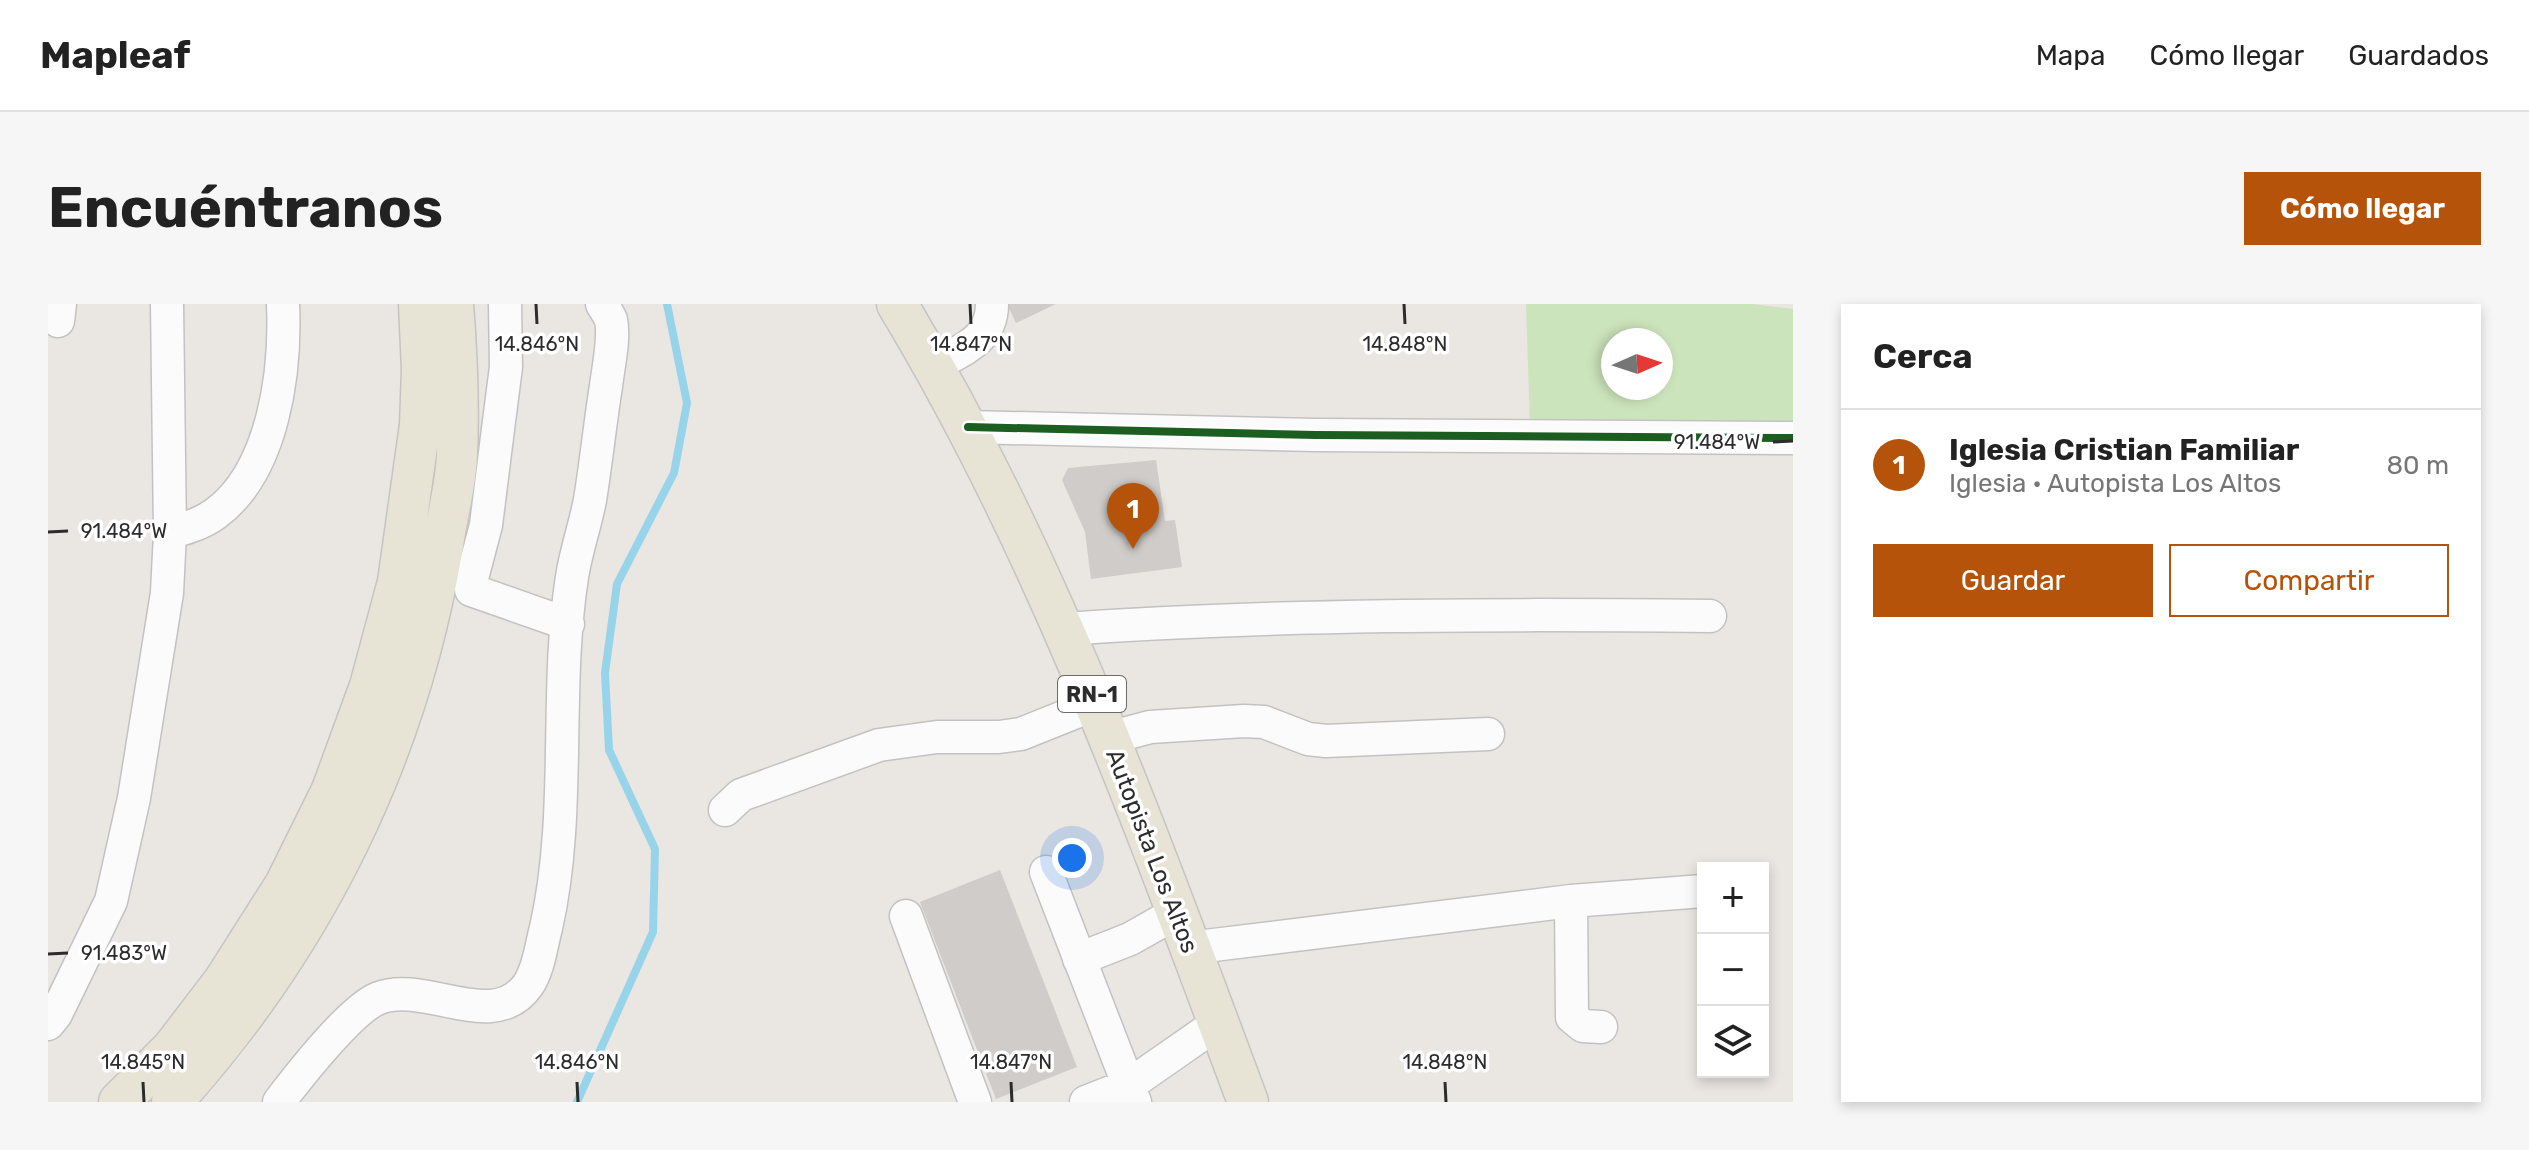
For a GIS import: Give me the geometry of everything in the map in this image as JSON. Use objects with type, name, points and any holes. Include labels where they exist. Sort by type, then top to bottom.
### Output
[{"type":"main road","points":[[397,304],[411,483]]},
{"type":"main road","points":[[119,1102],[172,1049],[224,981],[285,885],[332,790],[370,686],[398,582],[420,425],[422,370],[419,304]]},
{"type":"main road","points":[[453,304],[457,458]]},
{"type":"main road","points":[[172,1102],[210,1060],[269,983],[322,897],[368,803],[405,708],[435,590],[457,458],[469,304]]},
{"type":"main road","name":"Autopista Los Altos","points":[[897,304],[968,427],[1064,629],[1248,1102]]},
{"type":"street","points":[[48,1024],[56,1014],[111,901],[134,798],[167,593],[170,533],[167,304]]},
{"type":"street","points":[[170,533],[195,525],[216,513],[237,493],[251,471],[270,427],[280,383],[285,344],[283,304]]},
{"type":"street","points":[[505,304],[506,367],[486,525],[471,590],[568,624]]},
{"type":"street","points":[[279,1102],[349,1021],[364,1006],[378,998],[411,993],[478,1007],[496,1006],[514,999],[527,985],[537,964],[555,880],[572,577],[589,502],[610,359],[611,321],[602,304]]},
{"type":"street","points":[[934,366],[978,339],[988,329],[992,304]]},
{"type":"street","points":[[968,427],[1316,435],[1793,438]]},
{"type":"street","points":[[1064,629],[1337,618],[1710,616]]},
{"type":"street","points":[[725,810],[741,795],[879,745],[923,738],[999,737],[1102,721],[1150,727],[1264,722],[1308,739],[1326,741],[1488,734]]},
{"type":"street","points":[[1046,872],[1132,1094]]},
{"type":"street","points":[[1079,959],[1130,939],[1183,931],[1697,891]]},
{"type":"street","points":[[1571,901],[1572,1017],[1583,1026],[1601,1027]]},
{"type":"street","points":[[906,916],[975,1102]]},
{"type":"street","points":[[1086,1102],[1132,1094],[1218,1023]]},
{"type":"green space","points":[[1526,304],[1752,304],[1793,309],[1793,421],[1530,426]]},
{"type":"building","points":[[1007,304],[1056,304],[1016,323]]},
{"type":"building","points":[[1156,460],[1165,521],[1175,520],[1182,567],[1091,579],[1085,532],[1062,480],[1068,468]]},
{"type":"building","points":[[1000,870],[1077,1067],[996,1099],[920,902]]},
{"type":"waterway","points":[[577,1102],[653,932],[655,849],[609,750],[605,673],[617,584],[674,473],[687,403],[667,304]]},
{"type":"cycle path","points":[[968,427],[1316,435],[1793,438]]},
{"type":"place","name":"Iglesia Cristian Familiar","points":[[1133,549]]}]
